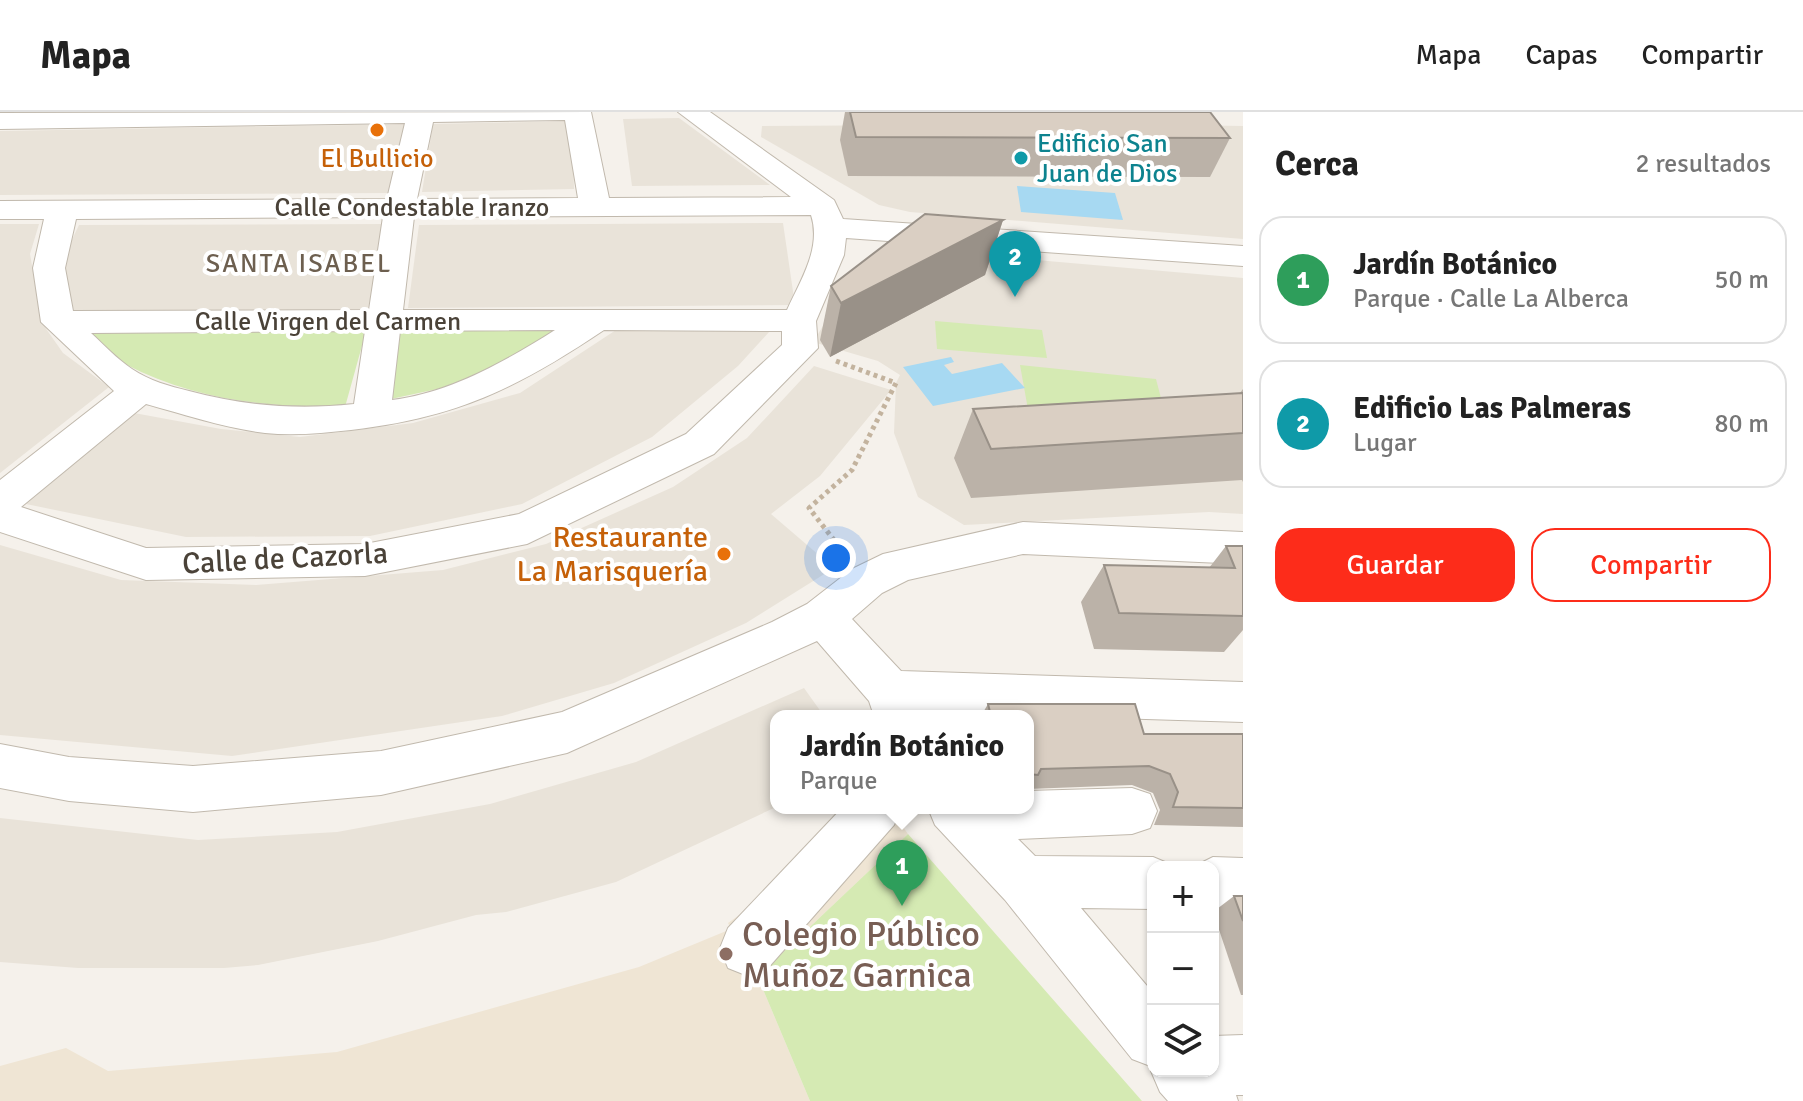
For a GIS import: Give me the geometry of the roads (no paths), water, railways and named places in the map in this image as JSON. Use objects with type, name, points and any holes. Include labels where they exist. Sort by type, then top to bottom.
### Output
[{"type":"street","points":[[0,121],[575,112],[595,206]]},
{"type":"street","points":[[692,112],[827,217]]},
{"type":"street","points":[[371,416],[400,207],[421,115]]},
{"type":"street","name":"Calle Condestable Iranzo","points":[[0,210],[595,206],[827,217],[1243,256]]},
{"type":"street","points":[[62,210],[49,268],[58,322],[118,377],[140,390],[195,407],[267,420],[311,421],[404,411],[459,395],[531,362],[597,319]]},
{"type":"street","name":"Calle de Cazorla","points":[[0,516],[146,564],[365,560],[527,528],[700,444],[800,335],[828,255],[827,217]]},
{"type":"street","name":"Calle Virgen del Carmen","points":[[58,322],[597,319],[800,335]]},
{"type":"street","points":[[0,502],[140,390]]},
{"type":"street","points":[[0,766],[69,779],[193,789],[381,773],[567,732],[823,617],[867,581],[898,566],[1023,538],[1243,548]]},
{"type":"street","points":[[823,617],[894,703],[1243,702]]},
{"type":"street","points":[[1034,812],[1132,811]]},
{"type":"street","points":[[748,948],[871,814]]},
{"type":"street","points":[[958,814],[1024,882],[1147,1031]]},
{"type":"street","points":[[1024,882],[1147,883]]},
{"type":"street","points":[[1219,883],[1243,884]]},
{"type":"street","points":[[1219,1066],[1243,1065]]},
{"type":"street","points":[[1186,1077],[1208,1101]]},
{"type":"water","points":[[1017,186],[1115,193],[1123,220],[1021,212]]},
{"type":"water","points":[[951,357],[954,362],[944,365],[952,374],[1002,363],[1025,388],[933,406],[903,367]]},
{"type":"place","name":"El Bullicio","points":[[377,130]]},
{"type":"place","name":"Edificio San Juan de Dios","points":[[1021,158]]},
{"type":"place","name":"Edificio Las Palmeras","points":[[1015,297]]},
{"type":"place","name":"Restaurante La Marisquería","points":[[724,554]]},
{"type":"place","name":"Jardín Botánico","points":[[902,906]]},
{"type":"place","name":"Colegio Público Muñoz Garnica","points":[[726,954]]},
{"type":"district","name":"SANTA ISABEL","points":[[299,263]]}]
